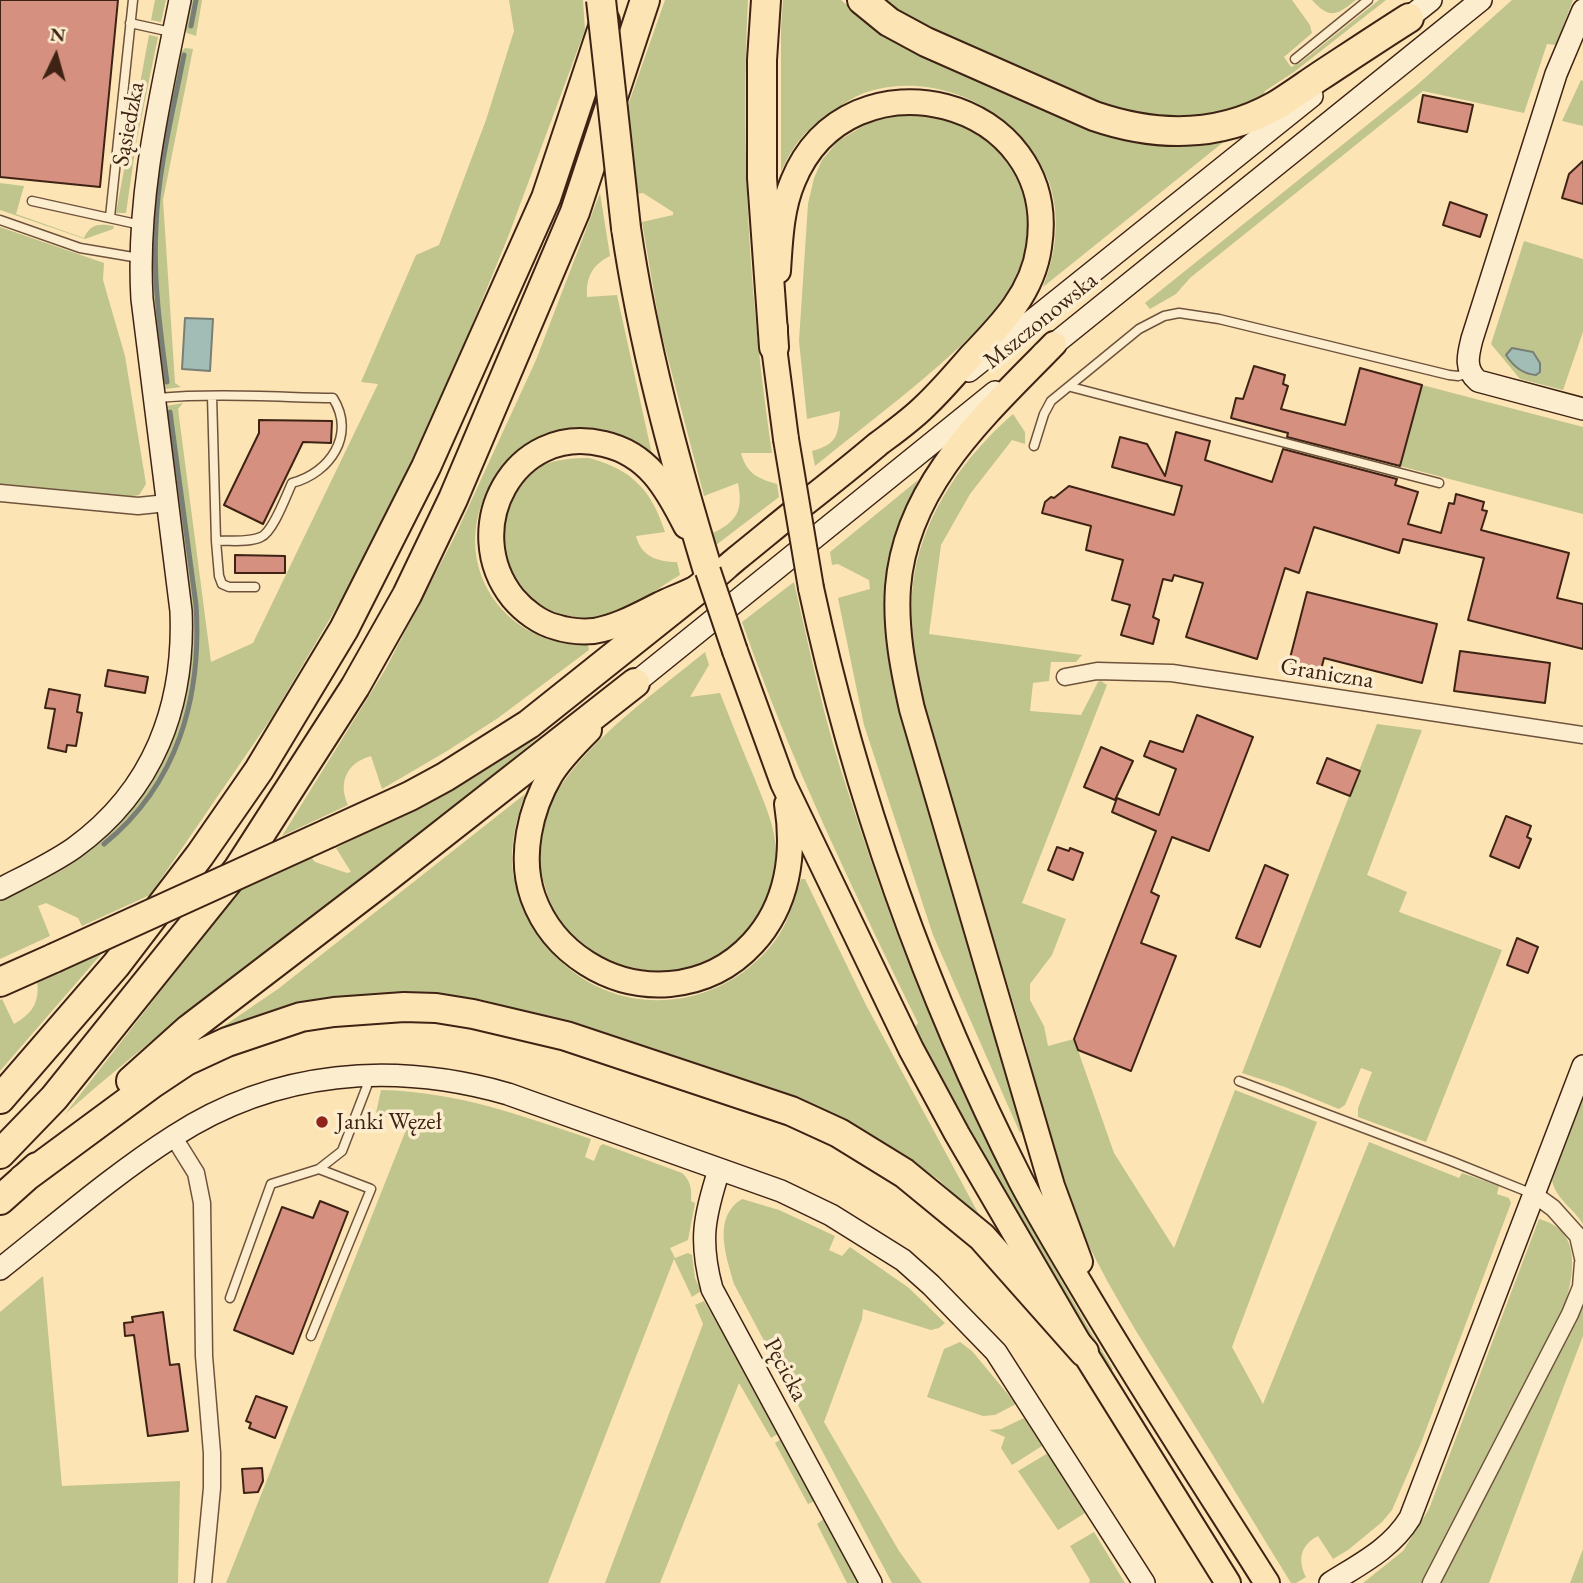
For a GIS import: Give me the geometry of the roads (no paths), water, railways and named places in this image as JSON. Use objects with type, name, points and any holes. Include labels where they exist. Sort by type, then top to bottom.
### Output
[{"type":"highway","points":[[0,982],[433,783],[529,724],[708,577],[686,515],[638,303],[626,228],[601,0]]},
{"type":"highway","points":[[0,1099],[116,965],[200,855],[259,770],[344,629],[426,467],[545,198],[612,0]]},
{"type":"highway","points":[[0,1154],[54,1098],[238,869],[355,687],[407,595],[453,499],[575,212],[645,0]]},
{"type":"highway","points":[[766,0],[762,60],[762,178],[774,347]]},
{"type":"highway","points":[[862,0],[889,22],[926,42],[1094,116],[1121,125],[1171,132],[1210,129],[1241,121],[1274,106],[1409,18]]},
{"type":"highway","points":[[0,1200],[189,1029],[635,683]]},
{"type":"highway","points":[[23,1179],[186,1061],[239,1037],[301,1017],[361,1009],[436,1008],[473,1014],[566,1037],[791,1111],[839,1133],[904,1173],[982,1237],[1084,1352]]},
{"type":"main road","points":[[686,515],[657,474],[640,459],[612,446],[593,441],[567,442],[529,459],[515,471],[504,486],[495,504],[492,519],[492,556],[505,588],[519,606],[534,617],[554,627],[576,631],[596,631],[617,624],[708,577],[923,408],[1013,309],[1033,272],[1039,247],[1041,225],[1033,180],[1023,160],[1005,138],[989,125],[968,113],[939,104],[912,101],[881,104],[853,114],[826,134],[793,179],[780,244],[774,347],[786,439],[811,588],[822,642],[860,780],[916,945],[952,1034],[1021,1181],[1110,1334],[1267,1583]]},
{"type":"main road","points":[[1054,344],[955,450],[937,474],[909,534],[901,564],[898,586],[899,640],[912,709],[1052,1186],[1110,1334]]},
{"type":"main road","points":[[708,577],[783,783],[911,1049],[1084,1352],[1228,1583]]},
{"type":"main road","points":[[635,683],[584,734],[552,772],[532,818],[528,842],[528,867],[533,896],[549,928],[573,954],[595,970],[622,980],[653,985],[684,982],[711,974],[745,952],[767,927],[781,898],[788,873],[789,819],[783,783]]},
{"type":"street","name":"Sąsiedzka","points":[[0,889],[73,849],[108,818],[141,778],[163,736],[177,687],[182,644],[179,599],[139,258],[148,161],[180,0]]},
{"type":"street","name":"Mszczonowska","points":[[923,408],[1431,0]]},
{"type":"street","name":"Mszczonowska","points":[[635,683],[1480,0]]},
{"type":"street","points":[[1583,10],[1556,74],[1468,355],[1471,373],[1478,381],[1583,409]]},
{"type":"street","points":[[0,494],[138,506],[167,503]]},
{"type":"street","name":"Graniczna","points":[[1065,677],[1097,671],[1171,673],[1583,735]]},
{"type":"street","points":[[1335,1580],[1384,1549],[1400,1534],[1410,1518],[1583,1066]]},
{"type":"street","points":[[0,1269],[173,1136],[202,1119],[265,1092],[301,1083],[363,1074],[444,1078],[475,1084],[781,1191],[831,1215],[903,1260],[996,1352],[1144,1583]]},
{"type":"street","points":[[173,1136],[196,1173],[202,1203],[204,1356],[212,1453],[212,1488],[203,1583]]},
{"type":"street","name":"Pęcicka","points":[[719,1170],[709,1200],[703,1237],[705,1261],[712,1289],[871,1583]]},
{"type":"street","points":[[1431,1583],[1570,1314],[1581,1287],[1583,1261],[1578,1236],[1553,1208],[1535,1195]]},
{"type":"lane","points":[[110,217],[133,0]]},
{"type":"lane","points":[[1295,59],[1368,0]]},
{"type":"lane","points":[[130,23],[174,32]]},
{"type":"lane","points":[[32,201],[141,225]]},
{"type":"lane","points":[[0,220],[80,248],[139,258]]},
{"type":"lane","points":[[1034,446],[1051,401],[1139,329],[1153,320],[1179,313],[1219,319],[1449,375],[1471,373]]},
{"type":"lane","points":[[1071,387],[1439,483]]},
{"type":"lane","points":[[212,396],[219,576],[222,584],[229,587],[255,587]]},
{"type":"lane","points":[[154,398],[333,398],[339,407],[340,444],[331,460],[313,476],[292,483],[270,529],[263,537],[216,541]]},
{"type":"lane","points":[[230,1298],[271,1184],[319,1169],[342,1151],[368,1086],[363,1074]]},
{"type":"lane","points":[[1239,1081],[1535,1195]]},
{"type":"lane","points":[[312,1336],[371,1189],[319,1169]]},
{"type":"water","points":[[185,318],[213,319],[210,371],[182,369]]},
{"type":"water","points":[[1512,348],[1533,352],[1540,363],[1540,372],[1531,374],[1515,366],[1506,355]]},
{"type":"waterway","points":[[191,26],[196,0]]},
{"type":"waterway","points":[[167,382],[156,284],[157,205],[184,55]]},
{"type":"waterway","points":[[104,844],[129,820],[150,794],[167,766],[180,736],[195,673],[196,605],[170,412]]},
{"type":"place","name":"Janki Węzeł","points":[[322,1122]]}]
